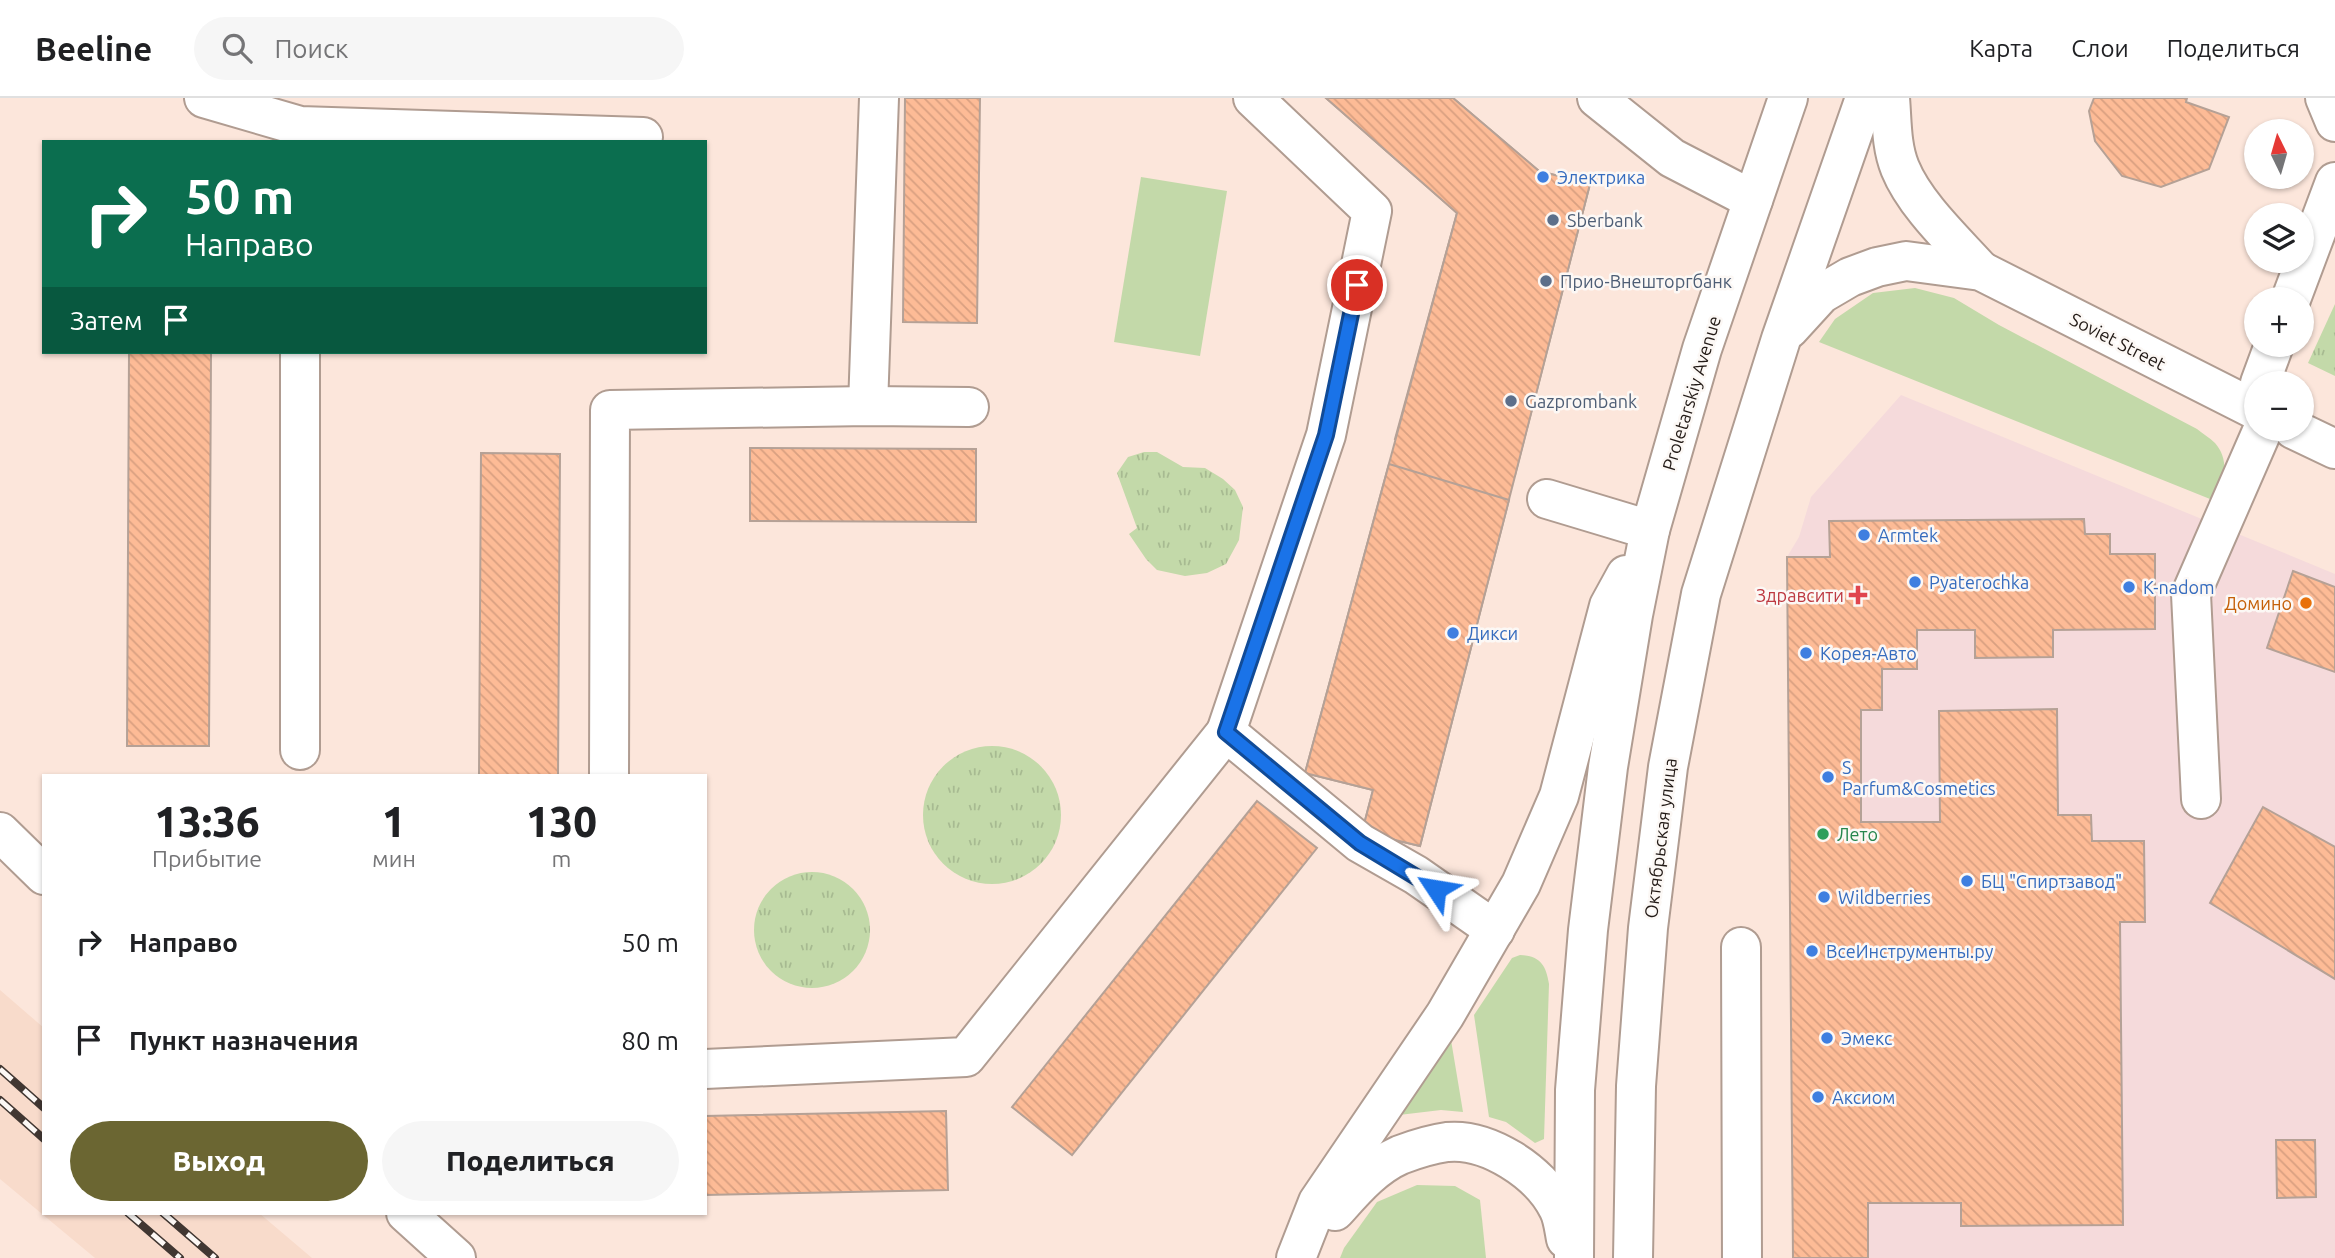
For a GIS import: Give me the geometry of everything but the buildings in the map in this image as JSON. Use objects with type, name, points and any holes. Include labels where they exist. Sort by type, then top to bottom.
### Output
[{"type":"main road","points":[[204,98],[300,134],[643,137]]},
{"type":"main road","points":[[868,406],[879,98]]},
{"type":"main road","points":[[707,1069],[966,1057],[1226,732],[1326,435],[1372,211],[1253,98]]},
{"type":"main road","points":[[1597,98],[1671,158],[1753,200]]},
{"type":"main road","name":"Proletarskiy Avenue","points":[[1650,530],[1702,349],[1788,98]]},
{"type":"main road","points":[[1781,339],[1866,98]]},
{"type":"main road","points":[[1890,98],[1893,140],[1899,167],[1913,192],[1980,271]]},
{"type":"main road","points":[[2325,98],[2335,122]]},
{"type":"main road","points":[[2296,287],[2335,182]]},
{"type":"main road","points":[[1781,339],[1821,294],[1850,277],[1877,267],[1906,261],[1980,271]]},
{"type":"main road","name":"Soviet Street","points":[[1980,271],[2244,399]]},
{"type":"main road","name":"Октябрьская улица","points":[[1633,1258],[1636,1086],[1648,928],[1668,767],[1701,594],[1781,339]]},
{"type":"main road","points":[[300,354],[300,750]]},
{"type":"main road","points":[[609,774],[610,410],[969,407]]},
{"type":"main road","points":[[2314,439],[2335,449]]},
{"type":"main road","points":[[2201,799],[2192,594],[2245,441]]},
{"type":"main road","points":[[1547,499],[1650,530]]},
{"type":"main road","points":[[1296,1258],[1318,1202],[1445,1015],[1521,884],[1559,796],[1609,606],[1650,530]]},
{"type":"main road","points":[[1571,1258],[1575,1090],[1588,930],[1608,767],[1650,530]]},
{"type":"main road","points":[[1226,732],[1360,843],[1416,875],[1495,930]]},
{"type":"main road","points":[[0,832],[42,873]]},
{"type":"main road","points":[[1741,947],[1742,1258]]},
{"type":"main road","points":[[1314,1258],[1335,1211],[1367,1175],[1399,1155],[1448,1142],[1482,1147],[1523,1166],[1545,1186],[1560,1210],[1571,1258]]},
{"type":"main road","points":[[408,1215],[456,1258]]},
{"type":"shaded area","points":[[1901,395],[2335,574],[2335,1258],[1793,1258],[1787,557],[1799,537],[1811,497]]},
{"type":"shaded area","points":[[0,990],[42,1026],[42,1214],[0,1179]]},
{"type":"shaded area","points":[[43,1215],[261,1215],[312,1258],[95,1258]]},
{"type":"green space","points":[[1141,177],[1227,191],[1200,356],[1114,342]]},
{"type":"green space","points":[[1915,288],[1954,298],[1999,325],[2197,429],[2215,443],[2223,457],[2223,479],[2215,501],[1819,342],[1835,319],[1873,293]]},
{"type":"green space","points":[[2335,304],[2335,376],[2308,363],[2311,357],[2314,357],[2314,350]]},
{"type":"green space","points":[[1144,452],[1157,452],[1183,467],[1205,468],[1235,490],[1243,507],[1239,540],[1226,564],[1207,573],[1185,576],[1157,570],[1146,559],[1129,534],[1137,528],[1117,473],[1128,457]]},
{"type":"green space","points":[[992,746],[1018,751],[1041,766],[1056,789],[1061,815],[1056,841],[1041,864],[1018,879],[992,884],[966,879],[943,864],[928,841],[923,815],[928,789],[943,766],[966,751]]},
{"type":"green space","points":[[812,872],[834,877],[853,889],[865,908],[870,930],[865,952],[853,971],[834,983],[812,988],[790,983],[771,971],[759,952],[754,930],[759,908],[771,889],[790,877]]},
{"type":"green space","points":[[1520,955],[1533,957],[1541,963],[1549,984],[1544,1139],[1535,1143],[1506,1122],[1489,1117],[1474,1015],[1512,958]]},
{"type":"green space","points":[[1451,1040],[1463,1112],[1441,1110],[1399,1115]]},
{"type":"green space","points":[[1417,1185],[1455,1186],[1480,1200],[1486,1258],[1340,1258],[1344,1248],[1377,1202]]},
{"type":"railway","points":[[0,1069],[42,1106]]},
{"type":"railway","points":[[0,1100],[42,1137]]},
{"type":"railway","points":[[130,1215],[180,1258]]},
{"type":"railway","points":[[165,1215],[215,1258]]},
{"type":"place","name":"Электрика","points":[[1543,177]]},
{"type":"place","name":"Sberbank","points":[[1553,220]]},
{"type":"place","name":"Прио-Внешторгбанк","points":[[1546,281]]},
{"type":"place","name":"Gazprombank","points":[[1511,401]]},
{"type":"place","name":"Armtek","points":[[1864,535]]},
{"type":"place","name":"Pyaterochka","points":[[1915,582]]},
{"type":"place","name":"K-nadom","points":[[2129,587]]},
{"type":"place","name":"Здравсити","points":[[1858,595]]},
{"type":"place","name":"Домино","points":[[2306,603]]},
{"type":"place","name":"Дикси","points":[[1453,633]]},
{"type":"place","name":"Корея-Авто","points":[[1806,653]]},
{"type":"place","name":"S Parfum&Cosmetics","points":[[1828,777]]},
{"type":"place","name":"Лето","points":[[1823,834]]},
{"type":"place","name":"БЦ \"Спиртзавод\"","points":[[1967,881]]},
{"type":"place","name":"Wildberries","points":[[1824,897]]},
{"type":"place","name":"ВсеИнструменты.ру","points":[[1812,951]]},
{"type":"place","name":"Эмекс","points":[[1827,1038]]},
{"type":"place","name":"Аксиом","points":[[1818,1097]]},
{"type":"route","points":[[1357,285],[1326,435],[1226,732],[1360,843],[1436,889]]}]
